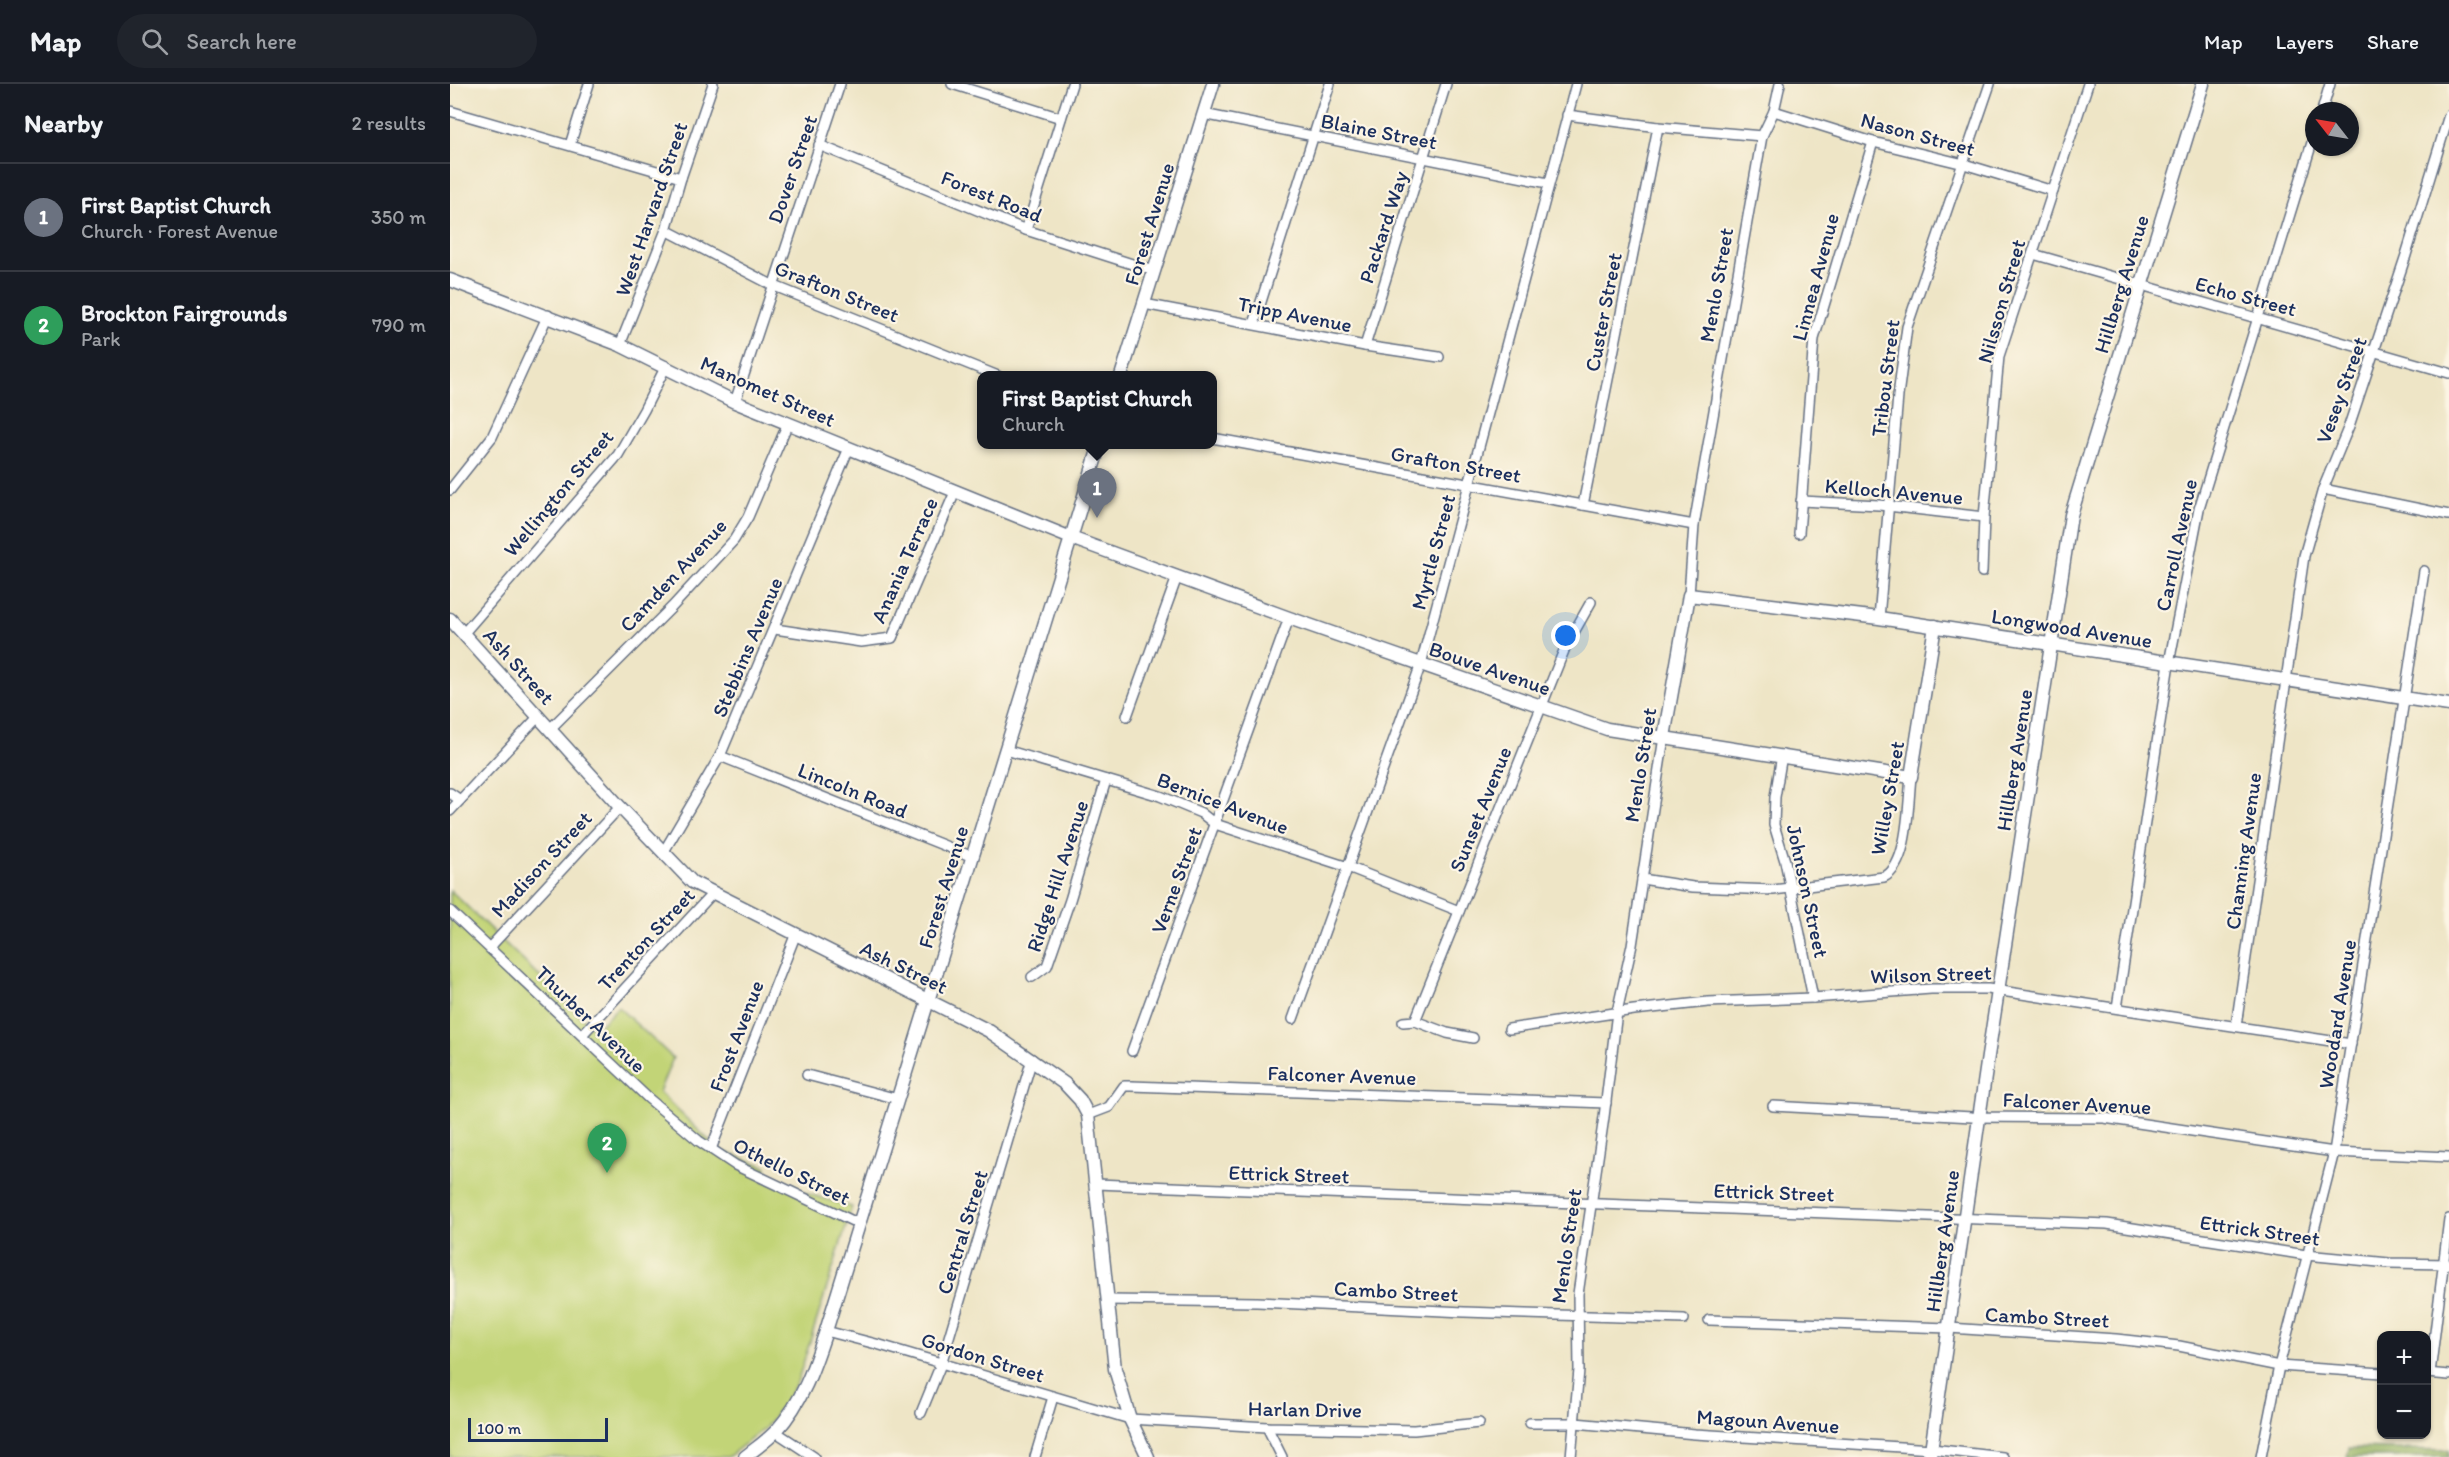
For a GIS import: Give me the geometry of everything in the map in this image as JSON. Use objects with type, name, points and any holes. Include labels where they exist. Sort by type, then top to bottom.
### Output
[{"type":"street","points":[[570,145],[589,84]]},
{"type":"street","name":"West Harvard Street","points":[[621,345],[666,230],[713,84]]},
{"type":"street","name":"Dover Street","points":[[735,402],[840,84]]},
{"type":"street","points":[[952,84],[1061,118]]},
{"type":"street","points":[[1026,230],[1072,84]]},
{"type":"street","name":"Forest Avenue","points":[[1122,371],[1213,84]]},
{"type":"street","points":[[1254,324],[1330,84]]},
{"type":"street","name":"Packard Way","points":[[1365,346],[1446,84]]},
{"type":"street","name":"Myrtle Street","points":[[1293,1019],[1421,664],[1576,84]]},
{"type":"street","name":"Menlo Street","points":[[1571,1457],[1579,1370],[1576,1315],[1617,1012],[1632,945],[1664,737],[1689,595],[1694,525],[1762,136],[1774,111],[1780,84]]},
{"type":"street","name":"Tribou Street","points":[[1879,618],[1898,396],[1907,327],[1990,84]]},
{"type":"street","name":"Nilsson Street","points":[[1982,572],[1984,517],[1999,356],[2088,84]]},
{"type":"street","name":"Hillberg Avenue","points":[[1931,1453],[2071,515],[2203,84]]},
{"type":"street","points":[[2325,102],[2330,84]]},
{"type":"street","points":[[450,111],[681,178]]},
{"type":"street","name":"Nason Street","points":[[1774,111],[1873,142],[1964,164],[2053,191]]},
{"type":"street","name":"Blaine Street","points":[[1203,114],[1548,183]]},
{"type":"street","points":[[1567,115],[1658,127],[1762,136]]},
{"type":"street","name":"Vesey Street","points":[[2285,681],[2304,556],[2322,489],[2349,426],[2449,115]]},
{"type":"street","name":"Custer Street","points":[[1583,505],[1658,127]]},
{"type":"street","name":"Linnea Avenue","points":[[1799,533],[1814,339],[1873,142]]},
{"type":"street","name":"Forest Road","points":[[819,145],[1026,230],[1154,271]]},
{"type":"street","name":"Carroll Avenue","points":[[2117,1008],[2169,663],[2199,509],[2308,156]]},
{"type":"street","name":"Grafton Street","points":[[666,230],[772,285],[988,371]]},
{"type":"street","name":"Echo Street","points":[[2033,254],[2449,373]]},
{"type":"street","name":"Manomet Street","points":[[450,280],[548,315],[621,345],[735,402],[1071,538]]},
{"type":"street","name":"Tripp Avenue","points":[[1144,304],[1365,346],[1439,357]]},
{"type":"street","points":[[450,490],[492,437],[548,315]]},
{"type":"street","name":"Wellington Street","points":[[463,634],[618,455],[666,366]]},
{"type":"street","name":"Camden Avenue","points":[[550,729],[672,607],[734,540],[748,517],[788,423]]},
{"type":"street","name":"Grafton Street","points":[[1217,439],[1694,525]]},
{"type":"street","name":"Stebbins Avenue","points":[[663,853],[720,756],[849,448]]},
{"type":"street","name":"Forest Avenue","points":[[745,1457],[776,1432],[807,1387],[1098,449]]},
{"type":"street","points":[[2322,489],[2449,515]]},
{"type":"street","name":"Anania Terrace","points":[[775,629],[861,642],[892,638],[955,492]]},
{"type":"street","name":"Kelloch Avenue","points":[[1801,501],[1890,506],[1984,517]]},
{"type":"street","name":"Bouve Avenue","points":[[1071,538],[1289,618],[1608,729],[1911,777]]},
{"type":"street","name":"Woodard Avenue","points":[[2261,1457],[2279,1366],[2334,1152],[2424,571]]},
{"type":"street","points":[[1127,716],[1176,577]]},
{"type":"street","name":"Longwood Avenue","points":[[1689,595],[1935,626],[2051,646],[2449,705]]},
{"type":"street","name":"Sunset Avenue","points":[[1415,1021],[1564,648],[1592,602]]},
{"type":"street","name":"Verne Street","points":[[1132,1051],[1289,618]]},
{"type":"street","name":"Ash Street","points":[[450,619],[620,807],[692,882],[795,936],[990,1031],[1032,1059],[1073,1092],[1088,1115],[1115,1369],[1130,1419],[1148,1457]]},
{"type":"street","name":"Willey Street","points":[[1790,890],[1861,882],[1890,874],[1897,865],[1901,852],[1935,626]]},
{"type":"street","name":"Channing Avenue","points":[[2236,1026],[2285,681]]},
{"type":"street","points":[[450,811],[538,716]]},
{"type":"street","name":"Bernice Avenue","points":[[1006,750],[1160,796],[1201,813],[1215,824],[1348,867],[1459,911]]},
{"type":"street","name":"Lincoln Road","points":[[720,756],[973,856]]},
{"type":"street","name":"Johnson Street","points":[[1782,756],[1775,797],[1774,825],[1813,998]]},
{"type":"street","name":"Ridge Hill Avenue","points":[[1032,977],[1047,966],[1070,900],[1106,780]]},
{"type":"street","points":[[450,793],[460,800]]},
{"type":"street","name":"Madison Street","points":[[490,947],[620,807]]},
{"type":"street","points":[[1642,879],[1708,888],[1790,890]]},
{"type":"street","name":"Trenton Street","points":[[582,1035],[712,894]]},
{"type":"street","name":"Thurber Avenue","points":[[450,910],[648,1098],[711,1149]]},
{"type":"street","name":"Frost Avenue","points":[[711,1149],[795,936]]},
{"type":"street","name":"Wilson Street","points":[[1509,1029],[1617,1012],[1718,1001],[1813,998],[1931,989],[1999,990],[2351,1044]]},
{"type":"street","points":[[1403,1022],[1415,1021],[1447,1033],[1473,1038]]},
{"type":"street","name":"Central Street","points":[[921,1413],[941,1364],[1032,1059]]},
{"type":"street","points":[[807,1075],[898,1099]]},
{"type":"street","name":"Falconer Avenue","points":[[1088,1115],[1109,1107],[1124,1086],[1606,1103]]},
{"type":"street","name":"Falconer Avenue","points":[[1773,1106],[1980,1116],[2120,1119],[2334,1152],[2449,1157]]},
{"type":"street","name":"Othello Street","points":[[711,1149],[735,1165],[859,1224]]},
{"type":"street","name":"Ettrick Street","points":[[1096,1184],[2107,1224],[2306,1255],[2389,1263],[2446,1264]]},
{"type":"street","points":[[2431,1355],[2446,1264],[2449,1219]]},
{"type":"street","name":"Cambo Street","points":[[1107,1300],[1257,1302],[1684,1319]]},
{"type":"street","name":"Cambo Street","points":[[1708,1320],[1949,1328],[2116,1339],[2179,1346],[2279,1366],[2377,1373]]},
{"type":"street","name":"Gordon Street","points":[[826,1331],[1130,1419]]},
{"type":"street","points":[[2431,1373],[2449,1375]]},
{"type":"street","points":[[1035,1457],[1053,1397]]},
{"type":"street","name":"Harlan Drive","points":[[1130,1419],[1267,1427],[1414,1430],[1479,1423]]},
{"type":"street","name":"Magoun Avenue","points":[[1530,1423],[1575,1423],[2003,1457]]},
{"type":"street","points":[[1267,1427],[1282,1457]]},
{"type":"street","points":[[776,1432],[814,1457]]},
{"type":"green space","points":[[450,890],[595,1030],[618,1007],[673,1058],[659,1092],[719,1150],[767,1167],[762,1180],[852,1207],[798,1380],[766,1427],[728,1457],[450,1457]]},
{"type":"green space","points":[[2349,1448],[2449,1450],[2449,1457],[2347,1457]]},
{"type":"place","name":"First Baptist Church","points":[[1097,518]]},
{"type":"place","name":"Brockton Fairgrounds","points":[[607,1173]]}]
